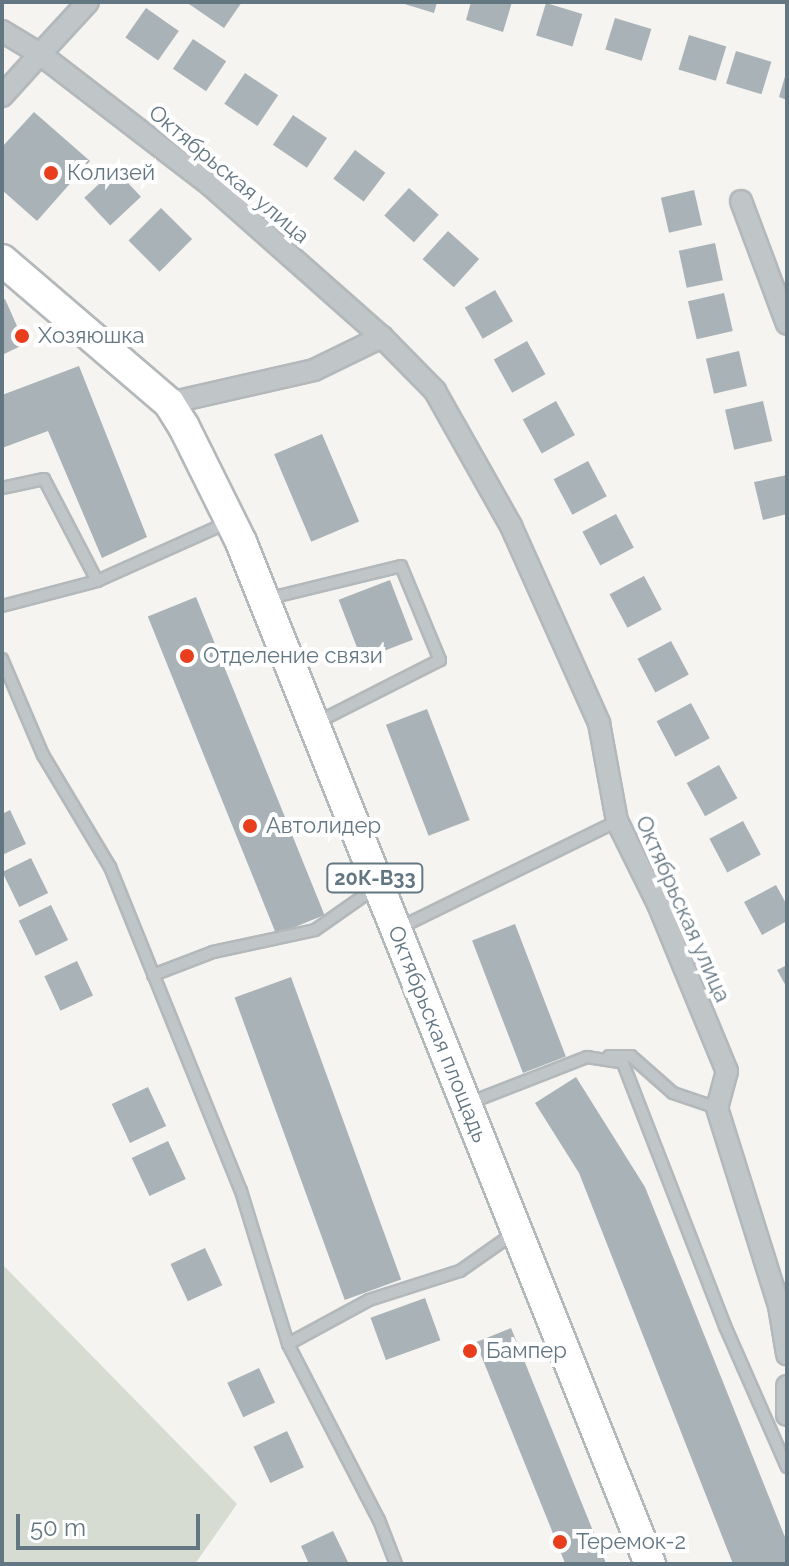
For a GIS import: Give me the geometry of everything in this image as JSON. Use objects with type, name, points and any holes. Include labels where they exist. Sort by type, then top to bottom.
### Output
[{"type":"main road","name":"Октябрьская площадь","points":[[2,260],[169,403],[231,522],[650,1564]]},
{"type":"street","points":[[2,96],[88,2]]},
{"type":"street","name":"Октябрьская улица","points":[[2,31],[40,54],[210,185],[382,337],[435,391],[549,605],[599,723],[617,821],[658,904],[727,1071],[717,1108]]},
{"type":"street","points":[[741,201],[787,324]]},
{"type":"street","points":[[169,403],[314,370],[382,337]]},
{"type":"street","points":[[717,1108],[779,1306],[787,1354]]},
{"type":"street","points":[[787,1386],[787,1415]]},
{"type":"lane","points":[[2,488],[44,479],[97,581]]},
{"type":"lane","points":[[2,606],[97,581],[231,522]]},
{"type":"lane","points":[[264,599],[401,566],[440,660],[314,724]]},
{"type":"lane","points":[[2,659],[43,755],[110,867],[241,1191],[288,1344],[396,1564]]},
{"type":"lane","points":[[397,929],[617,821]]},
{"type":"lane","points":[[153,975],[213,952],[315,930],[365,895],[375,877]]},
{"type":"lane","points":[[467,1104],[587,1057],[631,1056],[673,1093],[717,1108]]},
{"type":"lane","points":[[587,1057],[623,1063],[725,1326],[787,1467]]},
{"type":"lane","points":[[288,1344],[369,1300],[460,1271],[515,1232]]},
{"type":"shaded area","points":[[2,1264],[237,1504],[195,1564],[2,1564]]},
{"type":"building","points":[[186,2],[242,2],[224,28]]},
{"type":"building","points":[[398,2],[437,2],[434,13]]},
{"type":"building","points":[[471,2],[512,2],[503,32],[466,20]]},
{"type":"building","points":[[546,3],[582,14],[572,47],[536,36]]},
{"type":"building","points":[[146,8],[179,31],[158,60],[125,37]]},
{"type":"building","points":[[615,18],[651,29],[642,61],[605,50]]},
{"type":"building","points":[[689,35],[726,46],[716,81],[678,69]]},
{"type":"building","points":[[193,39],[226,61],[206,91],[173,69]]},
{"type":"building","points":[[736,51],[771,62],[761,94],[726,84]]},
{"type":"building","points":[[245,73],[278,95],[257,126],[224,104]]},
{"type":"building","points":[[787,73],[787,100],[779,97]]},
{"type":"building","points":[[34,112],[90,161],[37,221],[2,190],[2,147]]},
{"type":"building","points":[[293,115],[327,138],[307,168],[273,145]]},
{"type":"building","points":[[355,150],[385,173],[364,202],[333,179]]},
{"type":"building","points":[[115,169],[141,197],[110,225],[84,198]]},
{"type":"building","points":[[409,188],[439,215],[414,242],[384,215]]},
{"type":"building","points":[[694,190],[702,225],[669,233],[661,198]]},
{"type":"building","points":[[161,208],[192,239],[160,272],[128,241]]},
{"type":"building","points":[[448,231],[479,259],[454,287],[423,259]]},
{"type":"building","points":[[715,243],[723,280],[687,288],[679,251]]},
{"type":"building","points":[[495,290],[513,321],[483,339],[465,308]]},
{"type":"building","points":[[724,293],[733,331],[697,339],[688,301]]},
{"type":"building","points":[[5,299],[25,344],[2,355],[2,300]]},
{"type":"building","points":[[527,341],[545,374],[512,393],[494,359]]},
{"type":"building","points":[[739,351],[747,386],[714,394],[706,359]]},
{"type":"building","points":[[79,366],[147,537],[102,558],[48,431],[2,448],[2,395]]},
{"type":"building","points":[[556,401],[575,435],[542,454],[523,419]]},
{"type":"building","points":[[763,401],[772,441],[734,450],[725,410]]},
{"type":"building","points":[[322,434],[359,521],[311,542],[274,454]]},
{"type":"building","points":[[588,461],[607,496],[572,515],[554,479]]},
{"type":"building","points":[[787,475],[787,514],[763,520],[754,482]]},
{"type":"building","points":[[616,514],[634,548],[600,565],[582,532]]},
{"type":"building","points":[[644,576],[662,610],[627,628],[610,594]]},
{"type":"building","points":[[390,580],[413,640],[362,659],[339,600]]},
{"type":"building","points":[[196,597],[324,915],[276,935],[148,616]]},
{"type":"building","points":[[671,641],[689,675],[655,692],[637,659]]},
{"type":"building","points":[[691,703],[710,738],[675,757],[657,721]]},
{"type":"building","points":[[427,709],[470,820],[429,836],[386,725]]},
{"type":"building","points":[[719,765],[737,798],[705,816],[687,783]]},
{"type":"building","points":[[10,810],[26,844],[2,855],[2,814]]},
{"type":"building","points":[[743,821],[761,855],[727,872],[709,839]]},
{"type":"building","points":[[31,858],[48,893],[19,907],[2,872]]},
{"type":"building","points":[[776,885],[787,905],[787,921],[762,935],[744,902]]},
{"type":"building","points":[[51,905],[68,940],[36,956],[19,921]]},
{"type":"building","points":[[515,924],[566,1057],[523,1073],[472,940]]},
{"type":"building","points":[[77,961],[93,995],[60,1011],[44,976]]},
{"type":"building","points":[[787,965],[787,988],[777,970]]},
{"type":"building","points":[[291,977],[401,1280],[345,1300],[235,998]]},
{"type":"building","points":[[576,1077],[645,1187],[787,1542],[787,1564],[733,1564],[579,1173],[535,1103]]},
{"type":"building","points":[[148,1087],[166,1126],[130,1143],[112,1104]]},
{"type":"building","points":[[168,1141],[186,1179],[149,1196],[132,1158]]},
{"type":"building","points":[[205,1248],[222,1285],[188,1301],[171,1264]]},
{"type":"building","points":[[425,1298],[440,1340],[386,1360],[370,1318]]},
{"type":"building","points":[[511,1328],[606,1564],[565,1564],[476,1342]]},
{"type":"building","points":[[259,1368],[275,1402],[243,1417],[227,1383]]},
{"type":"building","points":[[287,1431],[304,1467],[270,1483],[253,1447]]},
{"type":"building","points":[[333,1531],[349,1564],[309,1564],[301,1546]]},
{"type":"place","name":"Колизей","points":[[51,173]]},
{"type":"place","name":"Хозяюшка","points":[[22,336]]},
{"type":"place","name":"Отделение связи","points":[[187,656]]},
{"type":"place","name":"Автолидер","points":[[250,826]]},
{"type":"place","name":"Бампер","points":[[470,1351]]},
{"type":"place","name":"Теремок-2","points":[[560,1542]]}]
